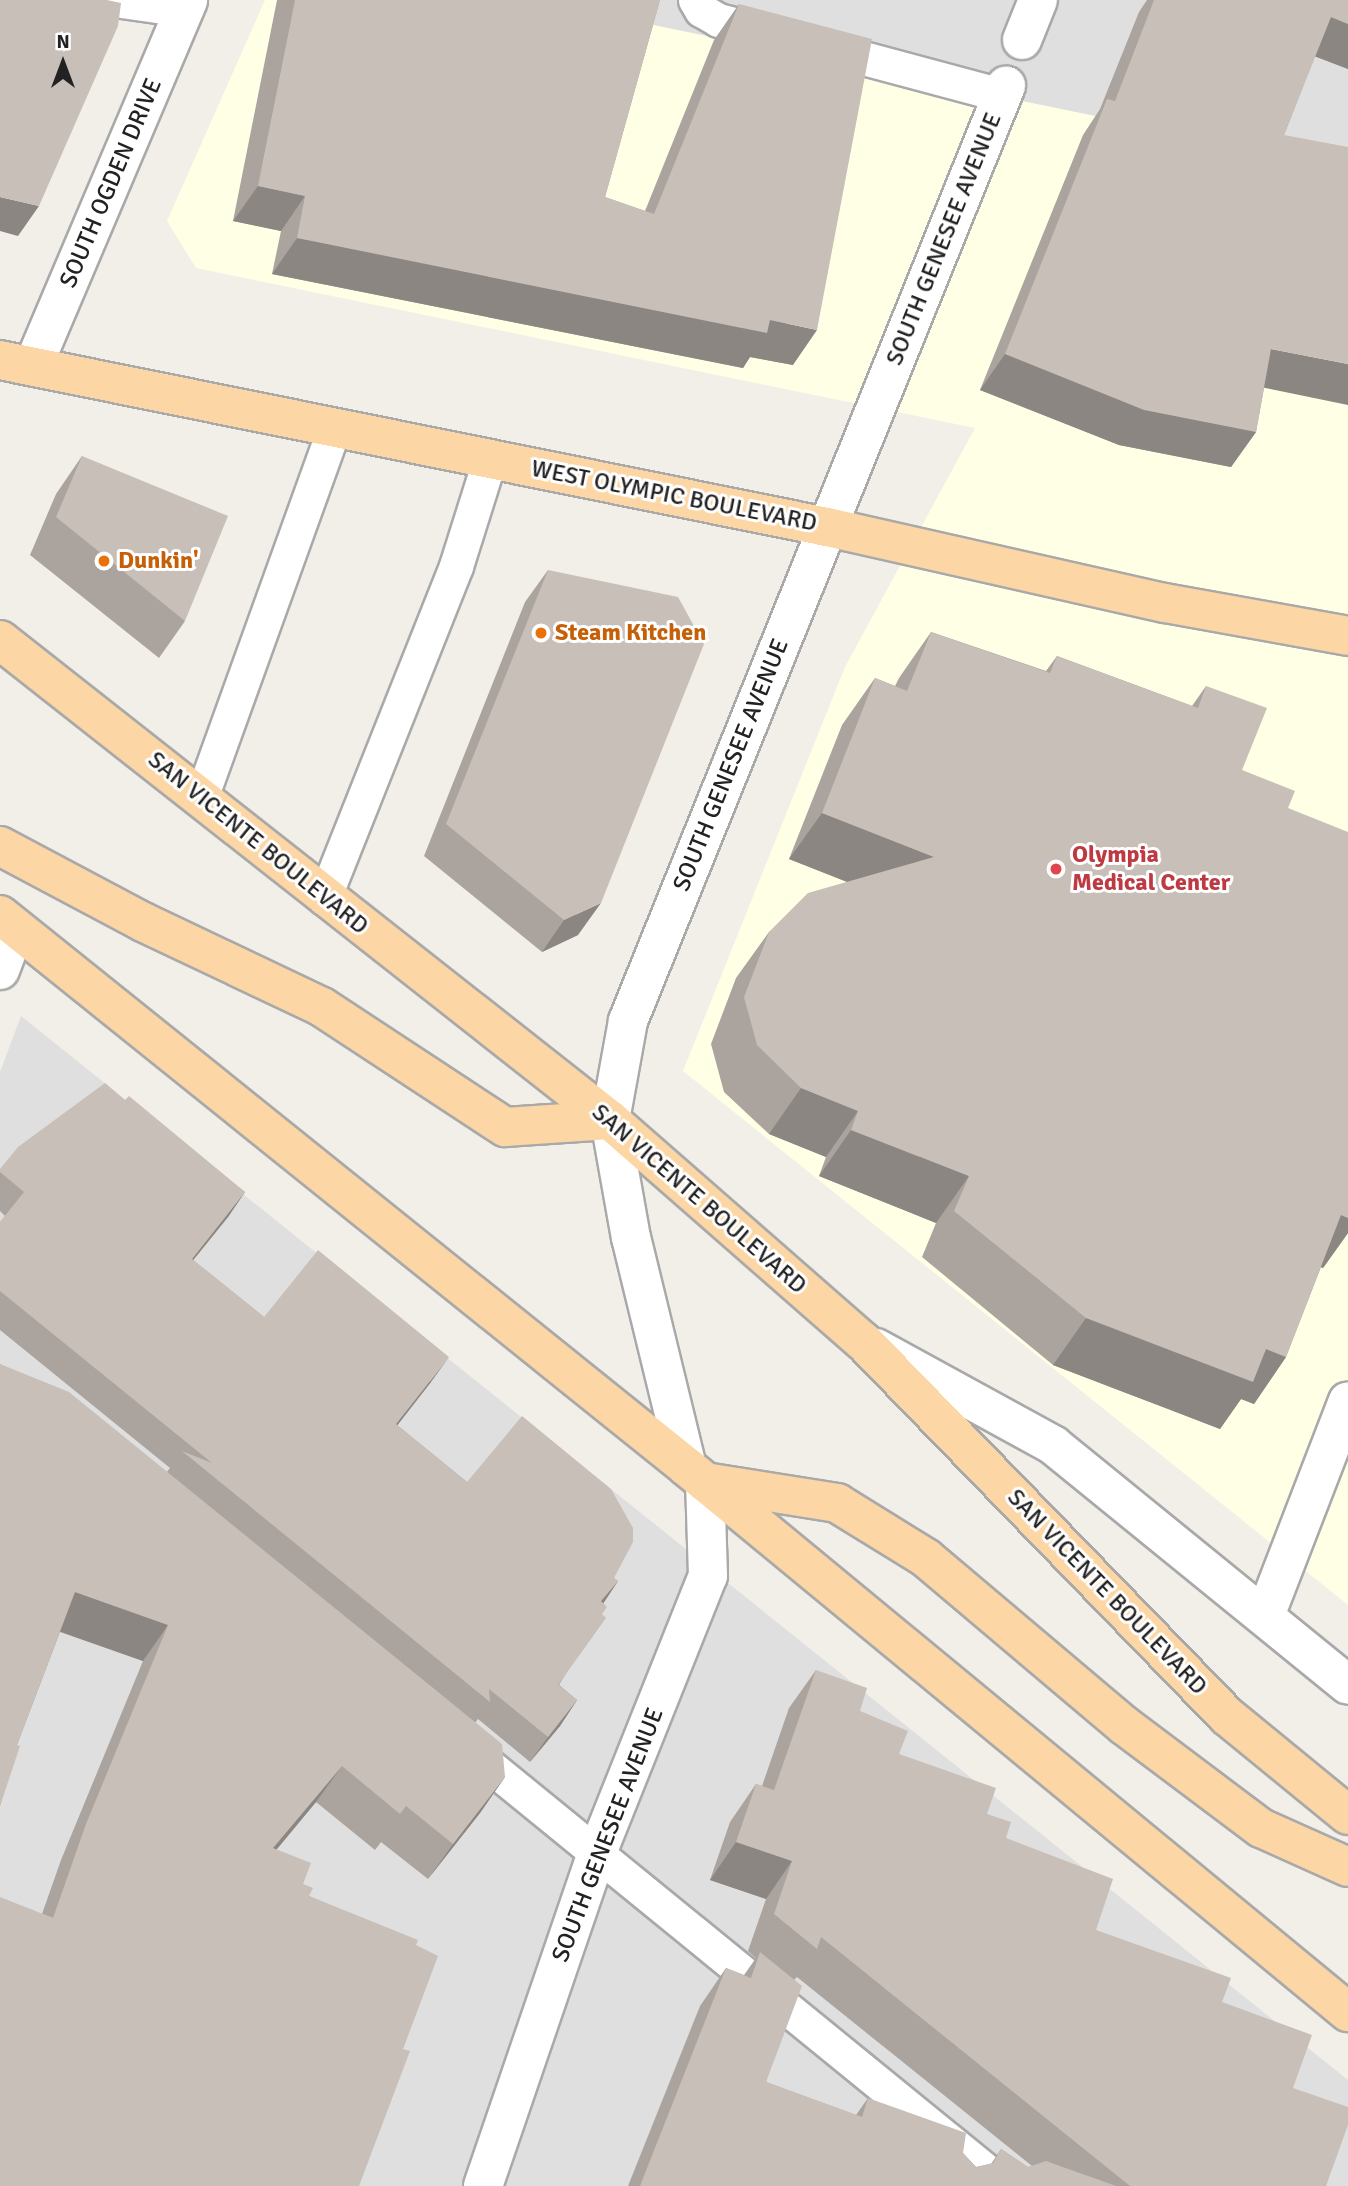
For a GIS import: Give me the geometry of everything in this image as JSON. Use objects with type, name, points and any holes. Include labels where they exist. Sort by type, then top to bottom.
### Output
[{"type":"main road","name":"WEST OLYMPIC BOULEVARD","points":[[16,363],[827,527],[1165,603],[1348,636]]},
{"type":"main road","name":"SAN VICENTE BOULEVARD","points":[[0,639],[202,794],[324,898],[610,1120],[864,1342],[1227,1716],[1348,1815]]},
{"type":"main road","points":[[0,846],[143,922],[322,1007],[505,1127],[610,1120]]},
{"type":"main road","points":[[8,923],[696,1474],[1348,2012]]},
{"type":"main road","points":[[696,1474],[837,1503],[926,1558],[1125,1726],[1261,1828],[1348,1867]]},
{"type":"street","points":[[1022,40],[1038,0]]},
{"type":"street","name":"SOUTH OGDEN DRIVE","points":[[16,363],[121,161],[186,5]]},
{"type":"street","name":"SOUTH GENESEE AVENUE","points":[[483,2186],[597,1853],[708,1576],[696,1474],[634,1252],[610,1120],[628,1021],[1004,90]]},
{"type":"street","points":[[0,970],[8,923]]},
{"type":"street","points":[[864,1342],[1053,1445],[1348,1685]]},
{"type":"street","points":[[1265,1616],[1348,1401]]},
{"type":"lane","points":[[114,0],[186,5]]},
{"type":"lane","points":[[695,0],[701,10],[718,20],[1004,90]]},
{"type":"lane","points":[[202,794],[334,429]]},
{"type":"lane","points":[[324,898],[456,566],[490,458]]},
{"type":"lane","points":[[442,1727],[1005,2186]]},
{"type":"lane","points":[[955,2186],[966,2154]]},
{"type":"shaded area","name":"Olympia Medical Center","points":[[265,0],[532,0],[1348,168],[1348,1605],[683,1071],[845,667],[975,428],[196,268],[167,221]]},
{"type":"shaded area","points":[[536,0],[1348,0],[1348,180]]},
{"type":"shaded area","points":[[21,1016],[1348,2080],[1348,2186],[0,2186],[0,1072]]},
{"type":"building","points":[[0,0],[107,0],[121,3],[118,26],[39,206],[0,197]]},
{"type":"building","points":[[295,0],[660,0],[605,197],[654,214],[739,4],[872,39],[817,330],[770,320],[767,333],[297,238],[305,196],[258,186]]},
{"type":"building","points":[[1154,0],[1348,0],[1348,24],[1331,17],[1284,135],[1348,147],[1348,364],[1271,349],[1256,432],[1144,410],[1005,354],[1107,99],[1115,101]]},
{"type":"building","points":[[82,456],[228,516],[185,621],[56,517]]},
{"type":"building","points":[[548,570],[678,597],[704,644],[601,903],[564,920],[446,824]]},
{"type":"building","points":[[931,632],[1050,673],[1057,656],[1198,708],[1206,686],[1267,708],[1242,770],[1295,791],[1288,808],[1348,832],[1348,1218],[1341,1215],[1286,1357],[1266,1349],[1253,1382],[1086,1318],[954,1211],[969,1176],[851,1130],[858,1111],[801,1088],[757,1045],[744,997],[769,932],[808,893],[934,857],[822,813],[875,678],[907,691]]},
{"type":"building","points":[[105,1083],[125,1100],[129,1096],[245,1192],[192,1259],[264,1317],[318,1250],[449,1357],[396,1424],[467,1482],[522,1416],[611,1489],[633,1528],[633,1542],[614,1578],[618,1581],[601,1601],[607,1607],[602,1614],[606,1618],[558,1685],[577,1700],[548,1737],[489,1689],[490,1702],[182,1451],[212,1463],[0,1291],[0,1222],[24,1192],[0,1172],[0,1169],[18,1147]]},
{"type":"building","points":[[0,1364],[69,1392],[502,1744],[505,1777],[453,1844],[406,1806],[400,1814],[342,1766],[273,1848],[311,1863],[303,1884],[313,1888],[309,1896],[418,1940],[416,1945],[438,1956],[403,2049],[410,2051],[359,2186],[0,2186],[0,1897],[53,1918],[86,1824],[168,1625],[75,1592],[17,1745],[20,1746],[0,1806]]},
{"type":"building","points":[[816,1670],[867,1688],[860,1711],[908,1731],[899,1754],[996,1788],[987,1814],[1011,1822],[1006,1838],[1113,1879],[1096,1930],[1231,1978],[1222,2002],[1312,2035],[1293,2088],[1348,2107],[1348,2125],[1326,2186],[1130,2186],[821,1937],[817,1949],[774,1914],[792,1861],[736,1842],[756,1784],[774,1790]]},
{"type":"building","points":[[760,1952],[802,1986],[766,2082],[862,2117],[868,2098],[966,2133],[963,2153],[976,2167],[993,2163],[1001,2149],[1028,2167],[1046,2161],[1116,2186],[640,2186],[726,1968],[751,1978]]},
{"type":"place","name":"Dunkin'","points":[[104,561]]},
{"type":"place","name":"Steam Kitchen","points":[[541,633]]},
{"type":"place","name":"Olympia Medical Center","points":[[1056,869]]}]
